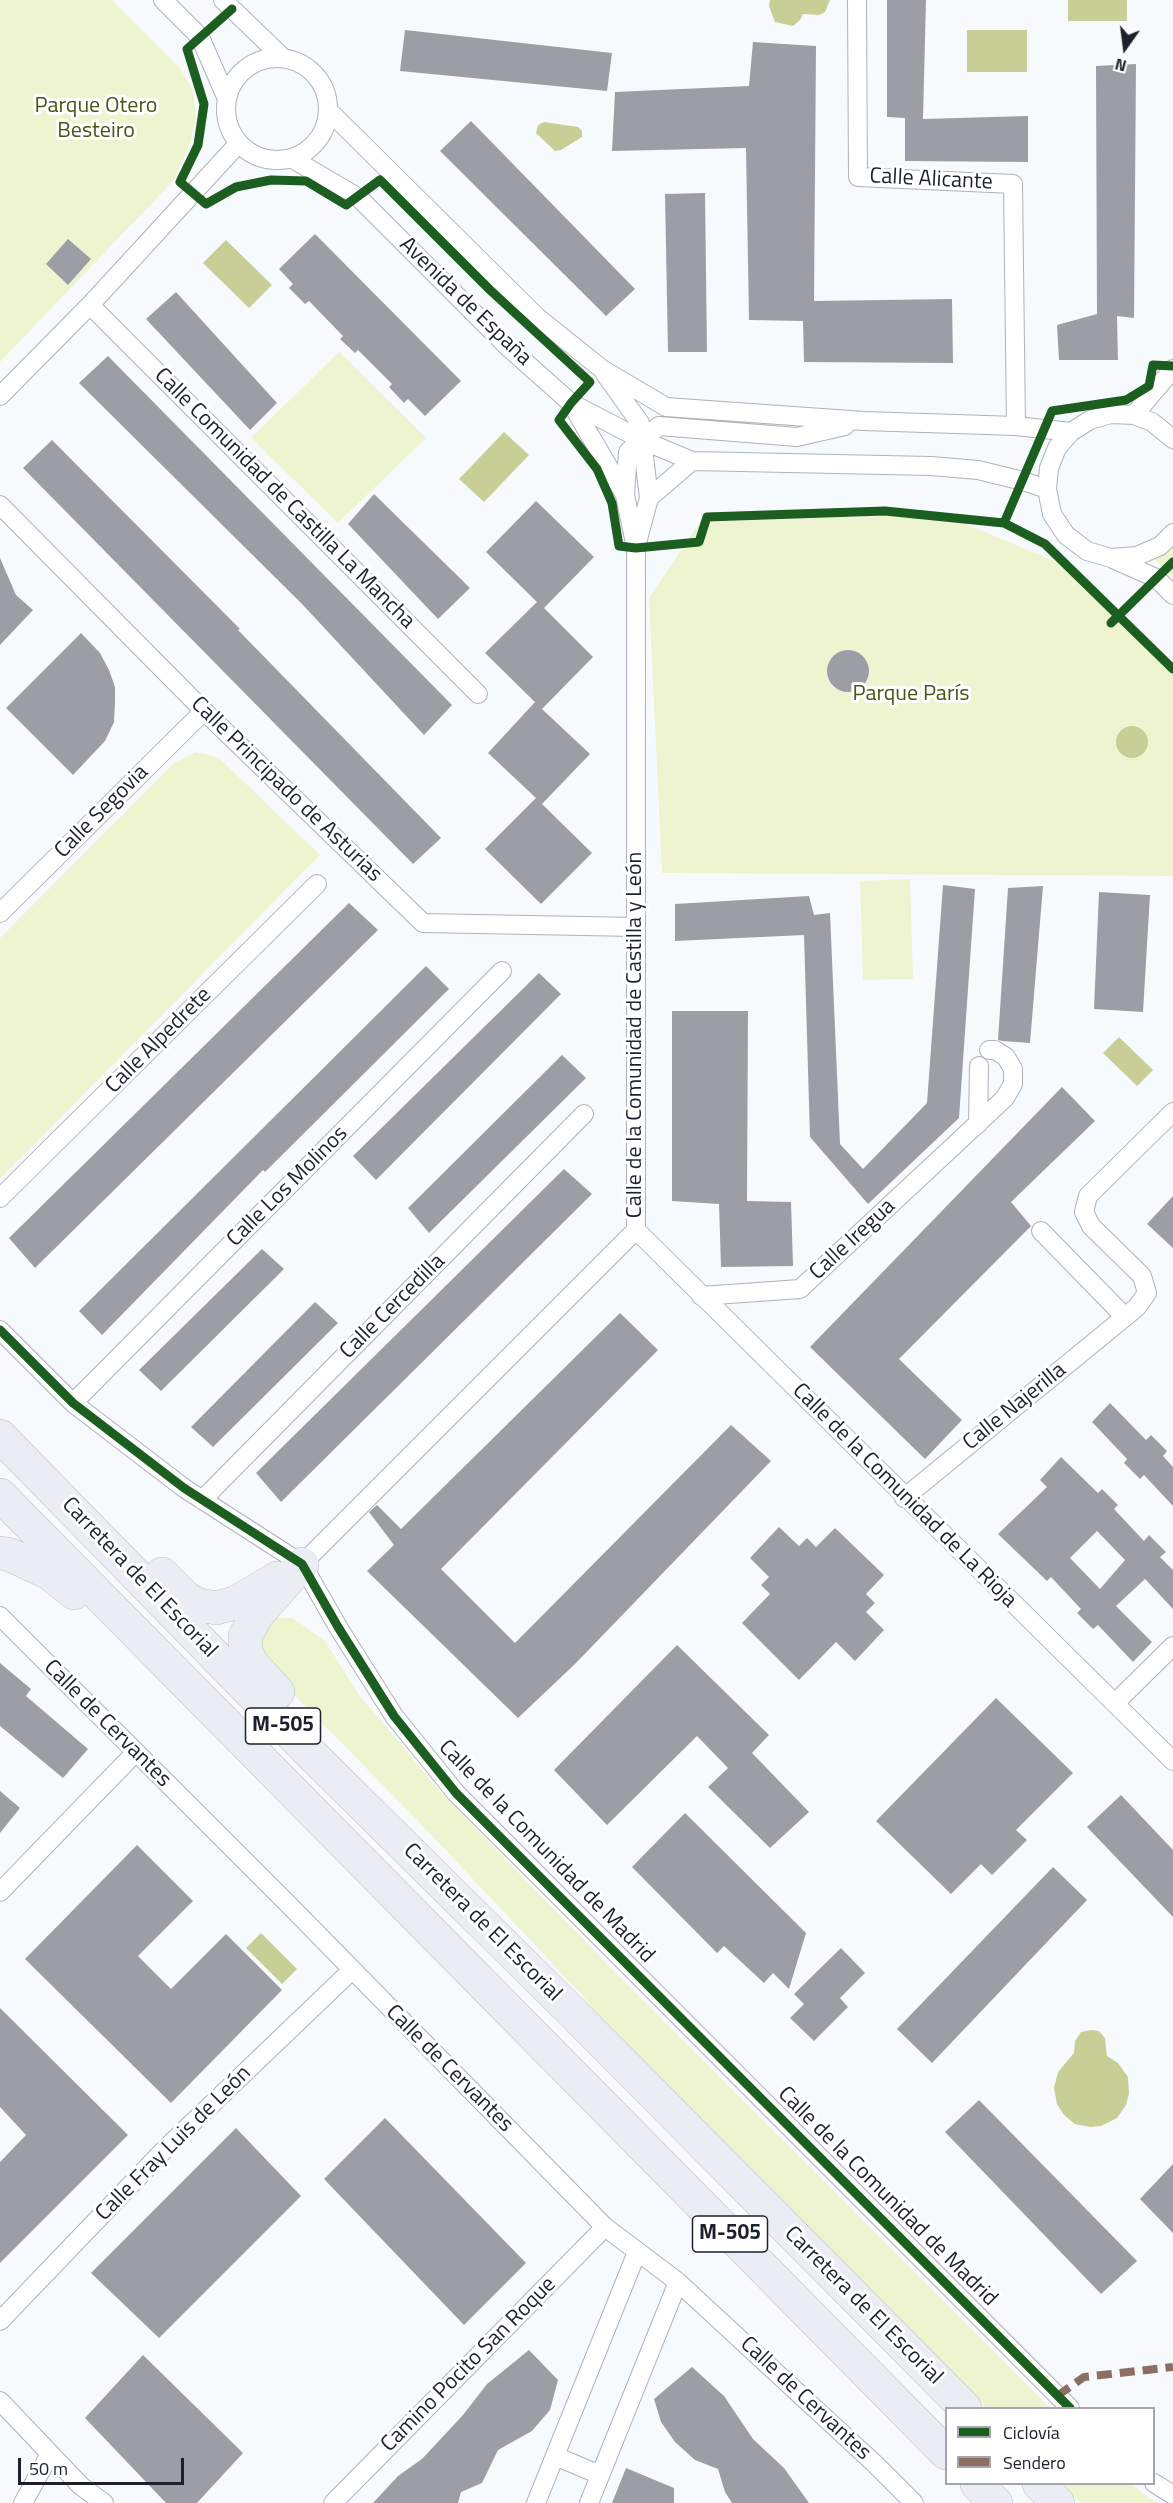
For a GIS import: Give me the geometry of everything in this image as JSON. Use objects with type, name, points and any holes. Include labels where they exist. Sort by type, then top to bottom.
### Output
[{"type":"highway","points":[[0,1413],[186,1598],[200,1605],[216,1608],[235,1603],[302,1564]]},
{"type":"highway","name":"Carretera de El Escorial","points":[[0,1436],[308,1752],[571,2011],[963,2407]]},
{"type":"highway","name":"Carretera de El Escorial","points":[[0,1495],[945,2452]]},
{"type":"highway","name":"M-505","points":[[0,1553],[8,1554],[49,1573],[143,1641]]},
{"type":"highway","name":"M-505","points":[[302,1564],[257,1615],[245,1636],[246,1653],[254,1666],[571,2011]]},
{"type":"highway","points":[[978,2485],[996,2503]]},
{"type":"highway","points":[[1040,2485],[1058,2503]]},
{"type":"street","points":[[163,0],[200,37],[226,99],[227,122],[239,143],[250,152],[263,158],[291,158],[314,145],[321,135],[328,110],[327,95],[320,81],[298,62],[283,58],[264,60],[247,67],[234,81],[226,99]]},
{"type":"street","points":[[223,0],[283,58]]},
{"type":"street","name":"Calle Alicante","points":[[857,0],[858,177],[1013,184],[1016,426]]},
{"type":"street","name":"Avenida de España","points":[[328,110],[537,317],[602,369],[666,407],[864,422],[1016,426],[1071,432]]},
{"type":"street","points":[[0,396],[90,305],[239,143]]},
{"type":"street","name":"Avenida de España","points":[[291,158],[359,198],[508,347],[571,403],[642,440],[692,461],[931,466],[978,470],[1047,489]]},
{"type":"street","name":"Calle Comunidad de Castilla La Mancha","points":[[90,305],[478,694]]},
{"type":"street","name":"Avenida de España","points":[[602,369],[640,423],[642,440]]},
{"type":"street","points":[[1134,415],[1173,369]]},
{"type":"street","name":"Calle de la Comunidad de Castilla y León","points":[[571,403],[625,495]]},
{"type":"street","points":[[1173,439],[1152,422],[1134,415],[1111,414],[1090,420],[1071,432],[1057,448],[1049,468],[1047,489],[1052,514],[1066,535],[1087,551],[1111,558],[1156,578],[1173,595]]},
{"type":"street","name":"Avenida de España","points":[[642,440],[659,426],[797,437],[864,422]]},
{"type":"street","name":"Calle de la Comunidad de Castilla y León","points":[[302,1564],[636,1230],[636,548],[625,495],[628,452],[642,440]]},
{"type":"street","name":"Calle de la Comunidad de Castilla y León","points":[[636,548],[649,498],[642,440]]},
{"type":"street","points":[[649,498],[692,461]]},
{"type":"street","name":"Calle Principado de Asturias","points":[[0,505],[204,711],[423,923],[636,927]]},
{"type":"street","points":[[1111,558],[1137,556],[1160,546],[1173,533]]},
{"type":"street","name":"Calle Segovia","points":[[0,913],[204,711]]},
{"type":"street","name":"Calle Alpedrete","points":[[0,1198],[317,884]]},
{"type":"street","name":"Calle Los Molinos","points":[[73,1403],[502,971]]},
{"type":"street","name":"Calle Iregua","points":[[701,1296],[800,1289],[978,1124],[1005,1098],[1012,1084],[1013,1069],[1006,1056],[995,1050],[984,1058],[978,1124]]},
{"type":"street","name":"Calle Najerilla","points":[[904,1498],[1137,1307],[1147,1293],[1142,1276],[1091,1226],[1084,1212],[1088,1196],[1173,1112]]},
{"type":"street","name":"Calle Cercedilla","points":[[202,1500],[584,1114]]},
{"type":"street","name":"Calle de la Comunidad de La Rioja","points":[[636,1230],[904,1498],[1173,1761]]},
{"type":"street","points":[[1041,1231],[1125,1317]]},
{"type":"street","name":"Calle de la Comunidad de Madrid","points":[[0,1330],[73,1403],[202,1500],[302,1564],[338,1627],[394,1716],[456,1793],[1068,2407]]},
{"type":"street","name":"Calle de Cervantes","points":[[0,1616],[605,2227],[678,2282],[875,2464],[914,2503]]},
{"type":"street","points":[[1115,1703],[1173,1646]]},
{"type":"street","points":[[0,1892],[135,1753]]},
{"type":"street","name":"Calle Fray Luis de León","points":[[0,2321],[166,2148],[352,1970]]},
{"type":"street","name":"Camino Pocito San Roque","points":[[333,2503],[605,2227]]},
{"type":"street","points":[[536,2503],[637,2252]]},
{"type":"street","points":[[589,2503],[678,2282]]},
{"type":"street","points":[[0,2402],[81,2486],[104,2503]]},
{"type":"street","points":[[23,2503],[50,2454]]},
{"type":"street","points":[[555,2456],[600,2475]]},
{"type":"street","points":[[1155,2484],[1173,2495]]},
{"type":"green space","name":"Parque Otero Besteiro","points":[[0,0],[112,0],[180,68],[193,90],[196,118],[190,144],[174,180],[0,362]]},
{"type":"green space","points":[[339,352],[426,438],[338,523],[251,438]]},
{"type":"green space","name":"Parque París","points":[[943,514],[1063,565],[1173,675],[1173,876],[662,873],[649,598],[700,522]]},
{"type":"green space","points":[[1169,543],[1173,547],[1173,578],[1152,557]]},
{"type":"green space","points":[[195,752],[218,757],[320,855],[0,1179],[0,938],[173,764]]},
{"type":"green space","points":[[910,879],[913,979],[863,980],[860,881]]},
{"type":"green space","points":[[269,1618],[293,1618],[325,1641],[359,1695],[441,1792],[606,1963],[1049,2407],[985,2407],[742,2166],[593,2010],[582,1995],[423,1826],[258,1658],[258,1635]]},
{"type":"green space","points":[[1062,2485],[1133,2485],[1159,2503],[1081,2503]]},
{"type":"shaded area","points":[[770,0],[830,0],[825,12],[819,15],[803,14],[793,26],[775,22],[769,6]]},
{"type":"shaded area","points":[[1068,0],[1127,0],[1127,21],[1068,21]]},
{"type":"shaded area","points":[[967,30],[1027,30],[1027,72],[967,72]]},
{"type":"shaded area","points":[[544,122],[578,127],[582,131],[582,137],[561,150],[555,151],[536,133],[538,125]]},
{"type":"shaded area","points":[[226,240],[272,285],[249,308],[203,263]]},
{"type":"shaded area","points":[[504,432],[529,455],[484,502],[459,479]]},
{"type":"shaded area","points":[[1132,726],[1143,731],[1148,742],[1143,753],[1132,758],[1121,753],[1116,742],[1121,731]]},
{"type":"shaded area","points":[[1119,1037],[1153,1070],[1137,1086],[1103,1053]]},
{"type":"shaded area","points":[[261,1933],[297,1969],[282,1984],[246,1948]]},
{"type":"shaded area","points":[[1099,2031],[1105,2038],[1107,2056],[1118,2063],[1128,2077],[1129,2094],[1126,2105],[1117,2118],[1101,2126],[1090,2127],[1075,2124],[1064,2115],[1057,2104],[1054,2088],[1058,2072],[1074,2053],[1075,2041],[1081,2032]]},
{"type":"building","points":[[887,0],[926,0],[923,119],[1028,116],[1028,162],[905,161],[905,118],[887,117]]},
{"type":"building","points":[[405,30],[612,53],[607,91],[400,71]]},
{"type":"building","points":[[753,42],[816,46],[814,301],[952,299],[953,363],[804,362],[803,321],[749,320],[746,148],[612,151],[615,92],[749,86]]},
{"type":"building","points":[[1136,64],[1134,318],[1117,316],[1118,360],[1059,360],[1057,325],[1097,314],[1096,66]]},
{"type":"building","points":[[471,121],[635,289],[606,316],[440,151]]},
{"type":"building","points":[[705,193],[707,352],[668,352],[665,194]]},
{"type":"building","points":[[315,234],[461,381],[425,416],[408,399],[404,403],[389,387],[392,384],[358,350],[355,353],[340,339],[343,336],[309,301],[305,304],[289,288],[293,284],[279,269]]},
{"type":"building","points":[[68,239],[91,259],[68,285],[46,264]]},
{"type":"building","points":[[176,292],[277,403],[250,430],[146,319]]},
{"type":"building","points":[[108,356],[452,705],[424,735],[302,604],[79,383]]},
{"type":"building","points":[[52,440],[240,629],[238,630],[441,838],[413,864],[23,468]]},
{"type":"building","points":[[374,494],[470,588],[438,619],[348,524]]},
{"type":"building","points":[[536,501],[594,557],[544,608],[593,657],[542,709],[590,754],[542,804],[592,853],[541,904],[485,849],[536,798],[488,753],[535,702],[485,653],[537,602],[486,552]]},
{"type":"building","points":[[0,558],[16,595],[33,610],[0,645]]},
{"type":"building","points":[[81,633],[100,653],[109,670],[115,687],[114,722],[105,741],[73,775],[6,708]]},
{"type":"building","points":[[848,650],[863,656],[869,671],[863,686],[848,692],[833,686],[827,671],[833,656]]},
{"type":"building","points":[[943,885],[975,889],[959,1118],[868,1204],[810,1137],[804,935],[675,941],[675,904],[809,896],[814,915],[830,913],[840,1144],[863,1169],[927,1103]]},
{"type":"building","points":[[1043,886],[1030,1043],[998,1040],[1008,888]]},
{"type":"building","points":[[1099,892],[1150,895],[1143,1012],[1094,1009]]},
{"type":"building","points":[[349,903],[378,930],[35,1268],[9,1238]]},
{"type":"building","points":[[426,966],[449,989],[265,1172],[263,1170],[102,1335],[79,1311]]},
{"type":"building","points":[[539,973],[561,994],[376,1180],[353,1156]]},
{"type":"building","points":[[672,1011],[748,1011],[747,1201],[791,1202],[793,1266],[721,1267],[719,1204],[672,1201]]},
{"type":"building","points":[[562,1055],[586,1078],[429,1233],[408,1208]]},
{"type":"building","points":[[1062,1087],[1095,1121],[1011,1202],[1031,1226],[899,1359],[962,1420],[925,1459],[810,1347]]},
{"type":"building","points":[[564,1169],[592,1194],[281,1502],[256,1473]]},
{"type":"building","points":[[1173,1196],[1173,1248],[1147,1224]]},
{"type":"building","points":[[262,1249],[284,1269],[161,1391],[139,1370]]},
{"type":"building","points":[[315,1302],[338,1323],[213,1447],[191,1427]]},
{"type":"building","points":[[620,1313],[658,1350],[441,1569],[515,1643],[731,1425],[771,1461],[575,1664],[518,1718],[367,1571],[394,1545],[369,1512],[377,1505],[401,1529]]},
{"type":"building","points":[[1110,1403],[1146,1440],[1151,1435],[1167,1451],[1163,1456],[1173,1467],[1173,1506],[1144,1475],[1140,1479],[1124,1463],[1127,1459],[1092,1422]]},
{"type":"building","points":[[1061,1457],[1098,1493],[1102,1489],[1118,1505],[1114,1509],[1144,1541],[1149,1535],[1166,1552],[1160,1557],[1173,1570],[1173,1609],[1145,1579],[1116,1606],[1152,1642],[1133,1662],[1098,1625],[1093,1629],[1077,1613],[1081,1609],[1051,1577],[1047,1581],[998,1534],[1047,1487],[1040,1480]],"holes":[[[1097,1531],[1125,1560],[1100,1589],[1070,1558]]]},
{"type":"building","points":[[779,1527],[799,1546],[807,1538],[816,1547],[835,1528],[884,1575],[866,1594],[875,1603],[866,1612],[884,1630],[855,1661],[836,1642],[799,1680],[742,1623],[770,1594],[761,1585],[769,1577],[750,1558]]},
{"type":"building","points":[[677,1645],[769,1735],[752,1753],[809,1812],[770,1848],[708,1787],[728,1768],[697,1736],[607,1825],[554,1770]]},
{"type":"building","points":[[0,1663],[31,1689],[26,1696],[88,1749],[63,1778],[0,1726]]},
{"type":"building","points":[[996,1698],[1073,1773],[1016,1830],[1027,1840],[992,1875],[981,1864],[951,1894],[876,1821]]},
{"type":"building","points":[[0,1791],[20,1808],[0,1833]]},
{"type":"building","points":[[1121,1795],[1173,1850],[1173,1917],[1087,1827]]},
{"type":"building","points":[[685,1813],[806,1933],[789,1989],[773,1973],[764,1983],[724,1946],[717,1953],[632,1867]]},
{"type":"building","points":[[137,1845],[193,1901],[138,1956],[171,1989],[226,1934],[282,1990],[171,2103],[25,1959]]},
{"type":"building","points":[[1053,1867],[1087,1900],[932,2063],[897,2029]]},
{"type":"building","points":[[841,1948],[865,1973],[840,1998],[848,2007],[814,2041],[790,2018],[804,2004],[794,1994]]},
{"type":"building","points":[[0,2008],[128,2135],[0,2263],[0,2162],[26,2135],[0,2107]]},
{"type":"building","points":[[979,2100],[1137,2261],[1101,2294],[945,2132]]},
{"type":"building","points":[[385,2118],[526,2263],[464,2325],[324,2179]]},
{"type":"building","points":[[236,2128],[301,2196],[159,2338],[91,2273]]},
{"type":"building","points":[[1173,2164],[1173,2233],[1140,2199]]},
{"type":"building","points":[[529,2350],[558,2380],[550,2410],[532,2431],[498,2450],[482,2483],[461,2492],[458,2503],[373,2503],[398,2476],[422,2459],[463,2415],[487,2384]]},
{"type":"building","points":[[143,2355],[243,2453],[197,2503],[166,2503],[85,2418]]},
{"type":"building","points":[[692,2367],[724,2396],[753,2439],[784,2468],[809,2503],[732,2503],[725,2492],[718,2469],[695,2460],[675,2442],[661,2422],[654,2399]]},
{"type":"building","points":[[626,2468],[674,2488],[674,2503],[612,2503]]},
{"type":"marked path","points":[[1057,2396],[1084,2377],[1173,2367]]},
{"type":"cycle path","points":[[232,9],[187,49],[204,104],[198,145],[180,182],[206,204],[236,187],[271,180],[306,181],[346,205],[380,180],[490,290],[590,382],[559,420],[597,469],[612,503],[619,546],[636,548],[699,542],[707,517],[885,511],[1004,523],[1045,544],[1173,669]]},
{"type":"cycle path","points":[[1004,523],[1052,411],[1126,400],[1149,386],[1153,365],[1173,366]]},
{"type":"cycle path","points":[[1111,623],[1173,562]]},
{"type":"cycle path","points":[[0,1330],[73,1403],[184,1488],[302,1564],[338,1627],[394,1716],[456,1793],[1069,2407]]}]
